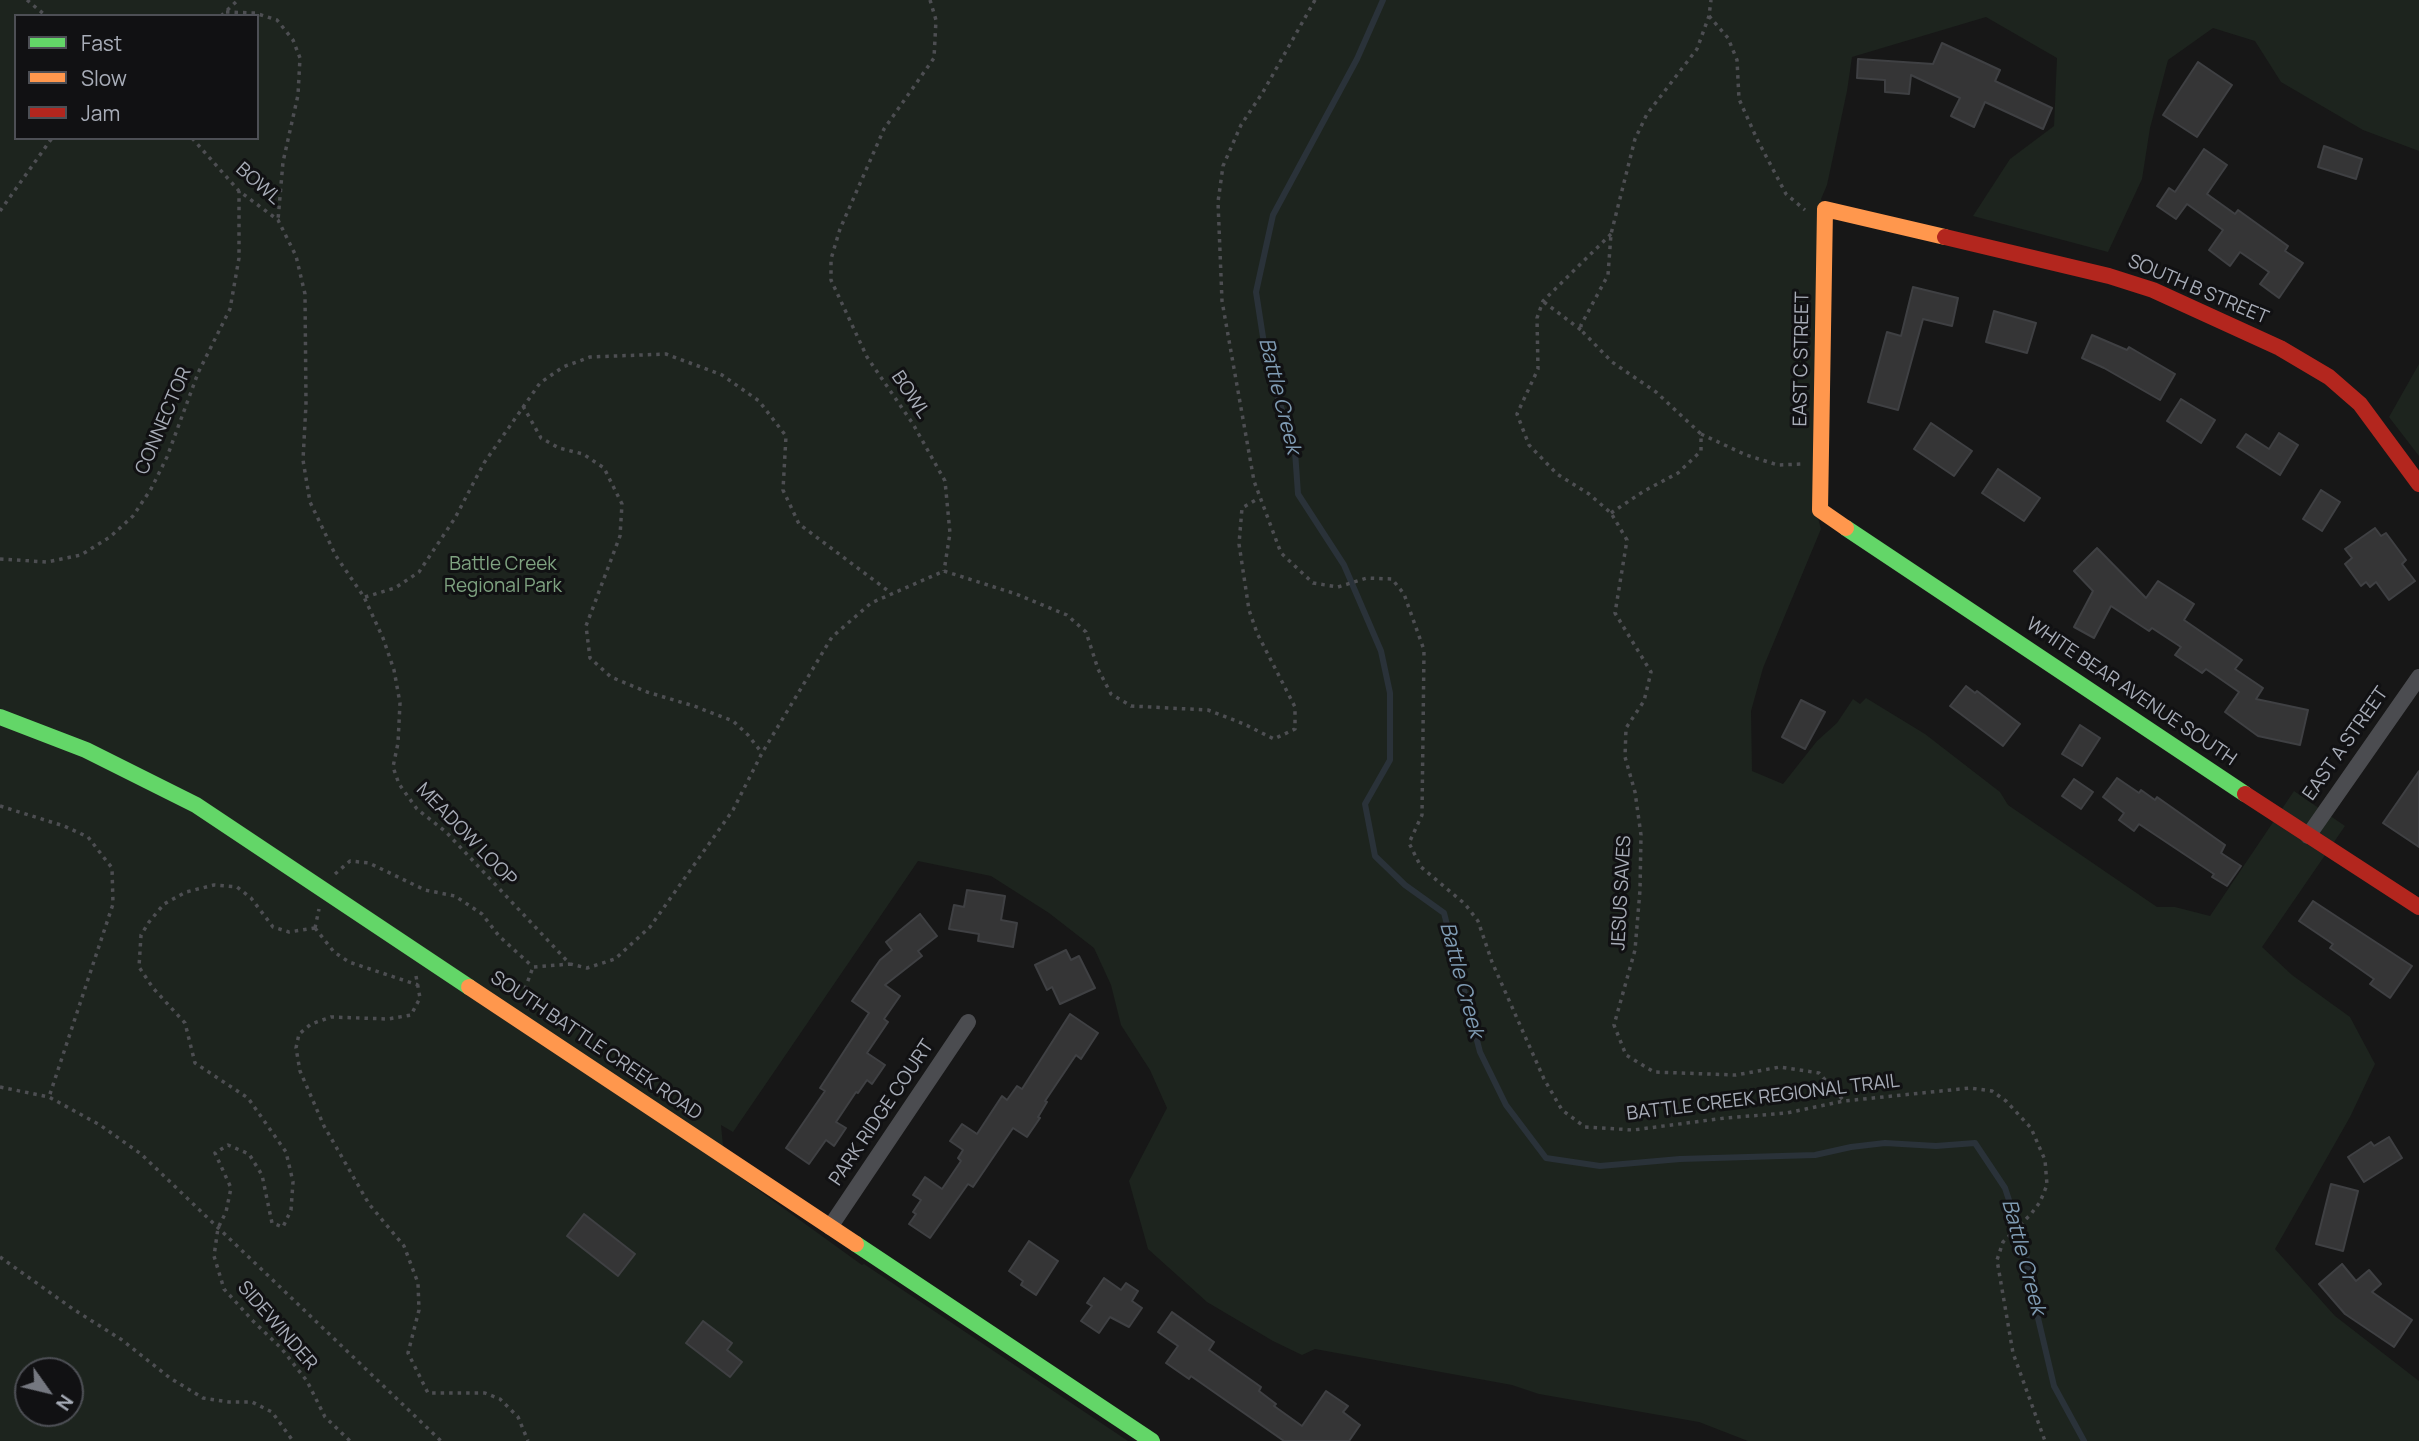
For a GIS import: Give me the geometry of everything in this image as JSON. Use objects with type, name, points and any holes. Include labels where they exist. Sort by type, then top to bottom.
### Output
[{"type":"street","name":"EAST C STREET","points":[[1821,510],[1825,216]]},
{"type":"street","name":"SOUTH B STREET","points":[[1825,216],[2109,276],[2152,290],[2280,348],[2329,377],[2360,404],[2419,484]]},
{"type":"street","name":"WHITE BEAR AVENUE SOUTH","points":[[1821,510],[2308,836],[2419,907]]},
{"type":"street","name":"EAST A STREET","points":[[2308,836],[2419,677]]},
{"type":"street","name":"SOUTH BATTLE CREEK ROAD","points":[[0,717],[86,750],[196,806],[1152,1441]]},
{"type":"street","name":"PARK RIDGE COURT","points":[[830,1227],[968,1022]]},
{"type":"path","points":[[27,0],[44,14]]},
{"type":"path","points":[[224,14],[238,0]]},
{"type":"path","name":"BOWL","points":[[930,0],[936,20],[934,58],[884,129],[840,229],[831,259],[831,280],[867,357],[914,424],[944,481],[950,533],[944,571]]},
{"type":"path","name":"BATTLE CREEK REGIONAL TRAIL","points":[[1315,0],[1230,145],[1223,166],[1218,202],[1222,301],[1254,481],[1281,552],[1313,583],[1338,587],[1367,578],[1392,579],[1404,594],[1424,650],[1422,814],[1409,843],[1421,867],[1465,904],[1478,921],[1492,962],[1544,1079],[1562,1110],[1585,1127],[1633,1130],[1787,1113],[1844,1101],[1970,1088],[1992,1091],[2006,1101],[2031,1128],[2045,1160],[2047,1185],[2040,1202],[2003,1242],[1997,1260],[2013,1353],[2045,1441]]},
{"type":"path","points":[[1581,330],[1586,314],[1608,275],[1611,234],[1635,139],[1647,114],[1697,49],[1709,16],[1711,0]]},
{"type":"path","points":[[226,12],[254,12],[277,20],[293,40],[300,58],[298,95],[283,162],[278,220]]},
{"type":"path","points":[[1709,16],[1728,38],[1737,60],[1739,99],[1786,194],[1810,214],[1825,216]]},
{"type":"path","points":[[0,211],[51,140]]},
{"type":"path","name":"BOWL","points":[[194,140],[239,191],[278,220]]},
{"type":"path","name":"CONNECTOR","points":[[0,559],[47,562],[81,555],[110,537],[133,516],[167,457],[198,373],[230,309],[239,258],[239,191]]},
{"type":"path","name":"MEADOW LOOP","points":[[278,220],[296,256],[305,294],[306,404],[303,460],[310,502],[336,556],[364,597],[394,670],[400,703],[398,743],[393,767],[398,785],[416,809],[446,832],[570,964]]},
{"type":"path","points":[[1611,234],[1543,302],[1581,330],[1612,362],[1656,392],[1701,434],[1746,455],[1779,465],[1821,464]]},
{"type":"path","name":"JESUS SAVES","points":[[1543,302],[1537,318],[1538,369],[1517,414],[1530,445],[1557,474],[1589,494],[1611,513],[1627,540],[1615,613],[1651,672],[1644,701],[1626,728],[1625,757],[1641,835],[1640,890],[1635,950],[1614,1025],[1626,1055],[1654,1072],[1736,1075],[1780,1067],[1819,1073],[1844,1101]]},
{"type":"path","points":[[364,597],[394,588],[419,572],[455,518],[484,463],[540,383],[563,367],[590,357],[666,354],[722,375],[759,401],[786,436],[783,490],[799,524],[891,593]]},
{"type":"path","points":[[523,406],[541,438],[559,449],[583,454],[604,468],[622,504],[620,537],[586,626],[590,658],[611,677],[733,722],[762,753]]},
{"type":"path","points":[[1611,513],[1678,473],[1701,451],[1701,434]]},
{"type":"path","points":[[528,1441],[518,1417],[500,1399],[485,1393],[428,1393],[408,1353],[419,1310],[418,1283],[404,1246],[369,1204],[324,1126],[300,1071],[296,1048],[299,1034],[311,1024],[331,1017],[388,1019],[411,1015],[420,998],[418,985],[349,962],[334,952],[315,928],[324,891],[337,872],[350,861],[369,863],[425,890],[455,896],[482,914],[499,936],[533,967],[570,964],[587,968],[615,959],[650,927],[733,810],[762,753],[832,637],[871,604],[944,571],[1016,594],[1067,615],[1086,632],[1098,669],[1111,694],[1131,706],[1208,710],[1274,739],[1295,729],[1295,707],[1257,633],[1249,610],[1239,544],[1242,508],[1259,498]]},
{"type":"path","points":[[0,806],[64,826],[88,838],[112,868],[113,904],[49,1097]]},
{"type":"path","name":"SIDEWINDER","points":[[315,928],[289,932],[273,927],[251,898],[237,887],[214,885],[186,892],[164,904],[141,935],[139,967],[153,988],[185,1023],[195,1063],[248,1098],[286,1153],[293,1182],[291,1210],[284,1227],[272,1223],[262,1175],[249,1154],[228,1145],[215,1153],[231,1188],[226,1212],[218,1228],[214,1256],[224,1289],[281,1348],[307,1381],[325,1418],[350,1441]]},
{"type":"path","points":[[0,1087],[49,1097],[100,1125],[141,1154],[441,1441]]},
{"type":"path","points":[[0,1257],[73,1310],[122,1340],[170,1378],[203,1398],[252,1402],[272,1412],[293,1441]]},
{"type":"green space","name":"Battle Creek Regional Park","points":[[0,0],[2419,0],[2419,151],[2363,130],[2281,82],[2255,41],[2213,28],[2168,60],[2150,128],[2142,179],[2108,252],[1973,216],[2010,159],[2054,126],[2057,58],[1986,17],[1852,57],[1827,185],[1821,199],[1826,211],[1818,518],[1821,529],[1763,668],[1751,711],[1752,771],[1783,784],[1817,741],[1837,723],[1853,699],[1860,704],[1866,698],[1925,734],[2000,792],[2008,805],[2157,907],[2175,907],[2210,916],[2294,791],[2345,826],[2262,947],[2292,975],[2350,1017],[2375,1064],[2350,1117],[2275,1249],[2335,1316],[2419,1381],[2419,1441],[1748,1441],[1699,1422],[1539,1394],[1512,1385],[1315,1349],[1302,1355],[1207,1302],[1148,1249],[1129,1181],[1167,1108],[1150,1070],[1121,1025],[1111,985],[1094,948],[1049,913],[991,876],[918,861],[733,1132],[721,1125],[725,1166],[864,1264],[1128,1441],[0,1441]]},
{"type":"green space","points":[[2419,364],[2419,456],[2389,417]]},
{"type":"building","points":[[1942,43],[2000,70],[1995,81],[2052,108],[2043,129],[1985,102],[1974,127],[1951,116],[1960,98],[1911,75],[1909,94],[1885,92],[1885,80],[1857,78],[1858,59],[1933,64]]},
{"type":"building","points":[[2198,62],[2232,85],[2197,137],[2163,115]]},
{"type":"building","points":[[2324,146],[2362,159],[2356,179],[2318,167]]},
{"type":"building","points":[[2204,149],[2227,165],[2207,194],[2235,214],[2238,210],[2288,246],[2285,251],[2303,263],[2279,298],[2260,284],[2269,272],[2240,252],[2230,266],[2209,250],[2223,230],[2187,204],[2176,219],[2157,206],[2169,188],[2175,192]]},
{"type":"building","points":[[1913,287],[1958,298],[1952,326],[1923,319],[1898,410],[1868,402],[1887,332],[1901,336]]},
{"type":"building","points":[[1994,311],[2036,323],[2027,353],[1986,342]]},
{"type":"building","points":[[2092,335],[2127,350],[2129,347],[2175,374],[2160,400],[2082,358]]},
{"type":"building","points":[[2181,399],[2215,420],[2201,443],[2167,421]]},
{"type":"building","points":[[1931,423],[1972,451],[1954,476],[1914,449]]},
{"type":"building","points":[[2279,433],[2298,445],[2280,475],[2237,447],[2246,434],[2269,449]]},
{"type":"building","points":[[1998,469],[2040,498],[2024,521],[1982,493]]},
{"type":"building","points":[[2321,490],[2340,502],[2322,531],[2303,519]]},
{"type":"building","points":[[2375,528],[2381,536],[2386,533],[2406,560],[2402,564],[2415,581],[2389,600],[2376,582],[2370,587],[2366,582],[2361,586],[2345,564],[2352,558],[2345,549]]},
{"type":"building","points":[[2097,548],[2146,598],[2158,581],[2194,604],[2184,620],[2242,660],[2235,669],[2263,688],[2256,699],[2308,710],[2300,745],[2258,736],[2225,712],[2239,692],[2206,669],[2202,673],[2175,655],[2181,647],[2152,628],[2149,631],[2111,606],[2094,638],[2074,627],[2093,591],[2074,571]]},
{"type":"building","points":[[1966,686],[1975,693],[1977,691],[2020,724],[2003,746],[1950,706]]},
{"type":"building","points":[[1801,700],[1825,712],[1805,749],[1782,737]]},
{"type":"building","points":[[2080,725],[2100,738],[2082,766],[2062,754]]},
{"type":"building","points":[[2419,771],[2419,847],[2383,823]]},
{"type":"building","points":[[2117,778],[2139,793],[2141,790],[2155,800],[2157,797],[2225,845],[2221,853],[2241,866],[2227,886],[2212,877],[2214,874],[2139,824],[2134,831],[2119,820],[2124,813],[2103,797]]},
{"type":"building","points":[[2074,779],[2093,792],[2081,809],[2062,796]]},
{"type":"building","points":[[967,890],[1005,896],[1001,920],[1017,923],[1013,947],[978,941],[979,934],[949,929],[954,905],[964,907]]},
{"type":"building","points":[[2313,901],[2412,966],[2390,998],[2370,984],[2374,979],[2330,948],[2333,944],[2299,921]]},
{"type":"building","points":[[920,914],[937,936],[918,951],[922,956],[885,985],[900,996],[884,1019],[888,1022],[867,1053],[885,1065],[872,1084],[867,1080],[858,1093],[856,1092],[836,1122],[846,1128],[834,1146],[826,1140],[809,1164],[786,1148],[825,1091],[820,1088],[869,1013],[852,1001],[880,960],[892,950],[886,942]]},
{"type":"building","points":[[1066,950],[1071,960],[1079,956],[1095,988],[1060,1004],[1052,987],[1047,990],[1035,965]]},
{"type":"building","points":[[1070,1014],[1098,1033],[1081,1059],[1076,1055],[1045,1101],[1047,1102],[1038,1117],[1040,1118],[1027,1137],[1013,1128],[973,1187],[968,1184],[930,1238],[909,1224],[921,1200],[913,1195],[925,1177],[942,1189],[961,1161],[958,1158],[963,1150],[950,1141],[962,1124],[977,1134],[1002,1096],[1007,1100],[1017,1086],[1022,1089]]},
{"type":"building","points":[[2389,1137],[2402,1158],[2364,1182],[2348,1157],[2371,1142],[2374,1146]]},
{"type":"building","points":[[2331,1184],[2358,1191],[2343,1251],[2316,1244]]},
{"type":"building","points":[[584,1214],[635,1254],[618,1276],[567,1236]]},
{"type":"building","points":[[1029,1241],[1058,1261],[1036,1295],[1021,1285],[1023,1281],[1009,1271]]},
{"type":"building","points":[[2342,1264],[2356,1281],[2369,1270],[2381,1284],[2372,1292],[2412,1320],[2394,1347],[2345,1314],[2319,1284]]},
{"type":"building","points":[[1104,1278],[1121,1290],[1126,1283],[1138,1291],[1132,1301],[1142,1308],[1129,1327],[1110,1317],[1099,1333],[1081,1321],[1092,1306],[1087,1303]]},
{"type":"building","points":[[1172,1312],[1214,1342],[1209,1350],[1261,1387],[1259,1391],[1276,1404],[1274,1406],[1302,1426],[1326,1391],[1348,1406],[1343,1412],[1360,1425],[1349,1441],[1284,1441],[1191,1376],[1189,1379],[1166,1363],[1178,1346],[1158,1332]]},
{"type":"building","points":[[703,1321],[732,1343],[727,1350],[742,1362],[730,1377],[686,1343]]},
{"type":"waterway","name":"Battle Creek","points":[[1383,0],[1357,59],[1273,215],[1256,292],[1267,363],[1295,451],[1298,494],[1344,565],[1381,651],[1390,693],[1390,760],[1365,804],[1375,856],[1405,885],[1444,913],[1480,1052],[1506,1105],[1546,1158],[1600,1166],[1680,1159],[1815,1155],[1885,1143],[1936,1146],[1975,1143],[2005,1188],[2026,1252],[2030,1284],[2054,1386],[2084,1441]]},
{"type":"traffic: fast","points":[[1846,528],[2245,794]]},
{"type":"traffic: fast","points":[[0,717],[86,750],[196,805],[469,987]]},
{"type":"traffic: fast","points":[[856,1244],[1152,1441]]},
{"type":"traffic: slow","points":[[1846,528],[1820,510],[1825,209],[1945,237]]},
{"type":"traffic: slow","points":[[469,987],[856,1244]]},
{"type":"traffic: jam","points":[[1945,237],[2109,276],[2153,290],[2280,348],[2329,377],[2360,404],[2419,484]]},
{"type":"traffic: jam","points":[[2245,794],[2419,907]]}]
